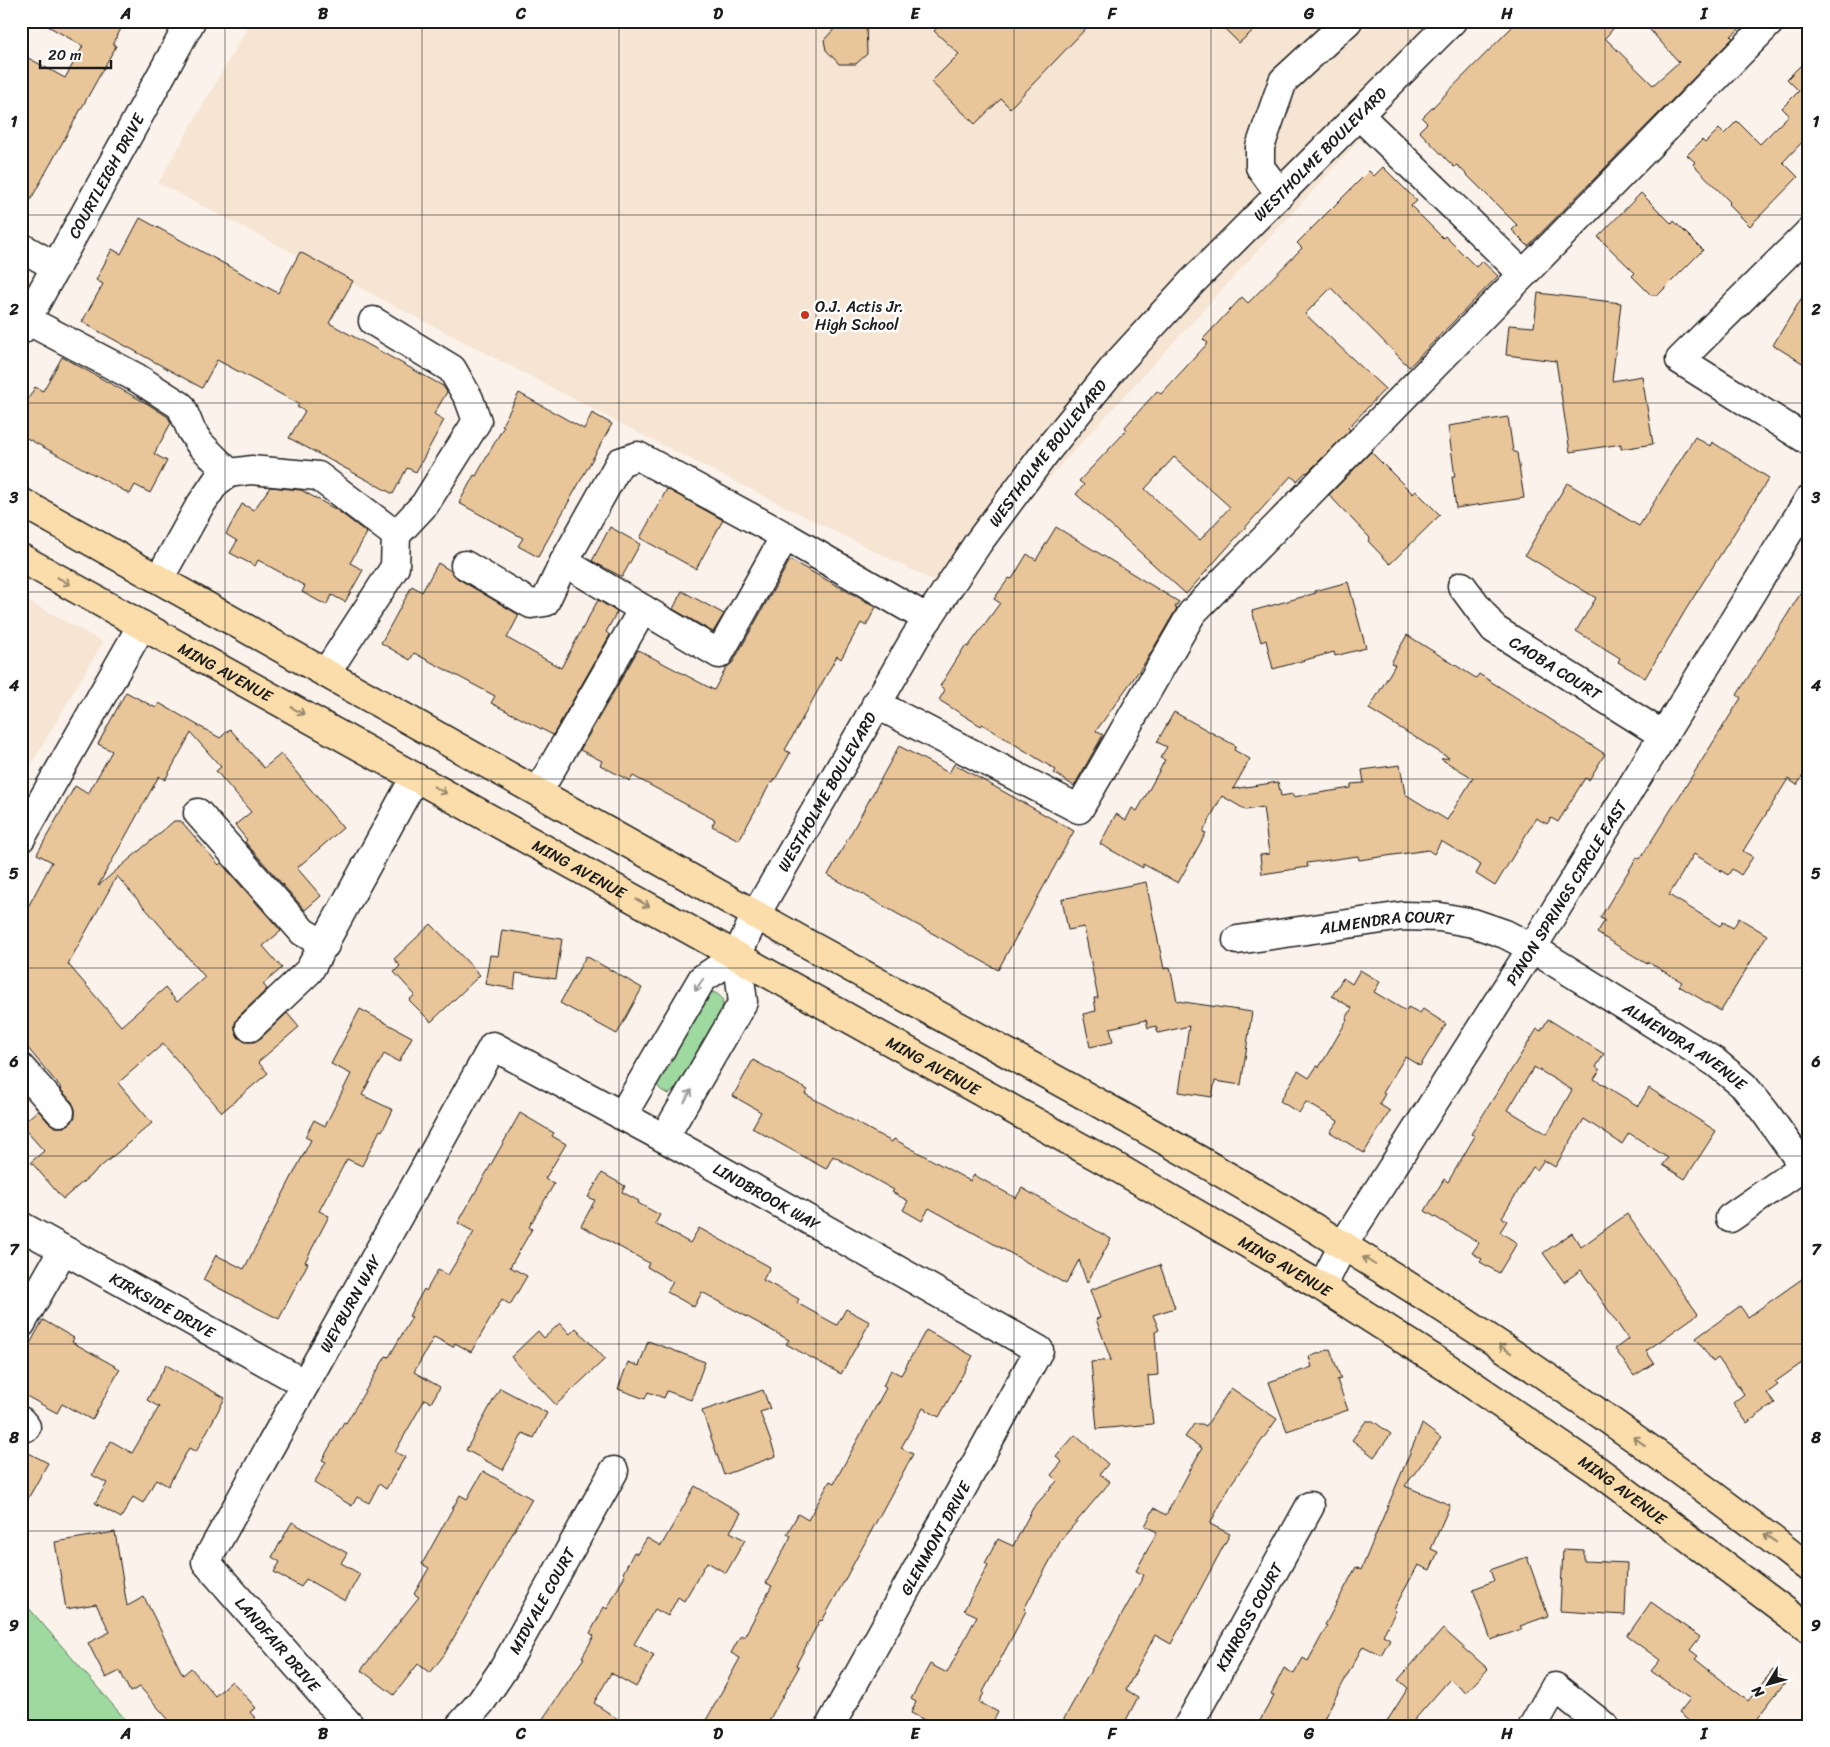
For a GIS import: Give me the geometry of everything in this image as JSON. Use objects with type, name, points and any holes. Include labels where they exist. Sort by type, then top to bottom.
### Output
[{"type":"main road","points":[[21,502],[1154,1135],[1343,1245],[1484,1334],[1633,1436],[1809,1568]]},
{"type":"main road","name":"MING AVENUE","points":[[21,558],[1118,1168],[1322,1287],[1448,1368],[1597,1470],[1809,1629]]},
{"type":"street","name":"COURTLEIGH DRIVE","points":[[24,325],[191,21]]},
{"type":"street","points":[[1280,194],[1260,167],[1260,146],[1283,81],[1348,21]]},
{"type":"street","points":[[876,704],[1079,810],[1192,613],[1771,21]]},
{"type":"street","name":"WESTHOLME BOULEVARD","points":[[737,956],[756,914],[876,704],[928,619],[978,543],[1045,452],[1116,365],[1192,282],[1450,22]]},
{"type":"street","points":[[1359,115],[1523,274]]},
{"type":"street","points":[[1809,232],[1680,360],[1809,441]]},
{"type":"street","points":[[21,247],[56,267]]},
{"type":"street","points":[[326,673],[395,567],[396,535],[426,504],[477,421],[469,400],[452,369],[373,321]]},
{"type":"street","points":[[24,325],[137,378],[181,406],[191,430],[200,444],[229,473]]},
{"type":"street","points":[[465,564],[531,604],[545,602],[564,562],[620,462],[638,456],[785,536],[928,619]]},
{"type":"street","points":[[159,579],[199,507],[216,482],[229,473],[251,470],[318,476],[396,535]]},
{"type":"street","name":"PINON SPRINGS CIRCLE EAST","points":[[1322,1287],[1343,1245],[1532,948],[1809,499]]},
{"type":"street","points":[[564,562],[719,654],[785,536]]},
{"type":"street","name":"CAOBA COURT","points":[[1462,586],[1494,629],[1663,735]]},
{"type":"street","points":[[538,792],[643,609]]},
{"type":"street","points":[[21,838],[142,625]]},
{"type":"street","points":[[250,1026],[309,971],[325,945],[415,777]]},
{"type":"street","points":[[198,813],[303,932],[325,945]]},
{"type":"street","name":"ALMENDRA COURT","points":[[1237,940],[1403,916],[1440,917],[1473,923],[1505,934],[1532,948]]},
{"type":"street","name":"ALMENDRA AVENUE","points":[[1532,948],[1715,1062],[1744,1086],[1765,1112],[1806,1171]]},
{"type":"street","points":[[622,1116],[702,979],[737,956],[743,1002],[664,1138]]},
{"type":"street","name":"LINDBROOK WAY","points":[[494,1046],[664,1138],[1040,1350]]},
{"type":"street","name":"WEYBURN WAY","points":[[206,1562],[494,1046]]},
{"type":"street","points":[[21,1068],[60,1112]]},
{"type":"street","points":[[1730,1218],[1806,1171]]},
{"type":"street","name":"KIRKSIDE DRIVE","points":[[21,1226],[305,1384]]},
{"type":"street","points":[[21,1324],[63,1250]]},
{"type":"street","name":"GLENMONT DRIVE","points":[[835,1724],[1040,1350]]},
{"type":"street","name":"MIDVALE COURT","points":[[460,1726],[481,1702],[504,1668],[614,1471]]},
{"type":"street","name":"KINROSS COURT","points":[[1188,1726],[1310,1506]]},
{"type":"street","name":"LANDFAIR DRIVE","points":[[206,1562],[350,1726]]},
{"type":"street","points":[[1533,1726],[1555,1687],[1604,1726]]},
{"type":"shaded area","name":"O.J. Actis Jr. High School","points":[[251,21],[1469,21],[948,588],[666,447],[158,183]]},
{"type":"shaded area","points":[[21,597],[103,642],[21,782]]},
{"type":"green space","points":[[709,992],[716,993],[723,999],[722,1009],[676,1088],[669,1094],[666,1093],[659,1088],[656,1081]]},
{"type":"green space","points":[[21,1599],[131,1726],[21,1726]]},
{"type":"building","points":[[39,21],[125,21],[113,44],[116,46],[21,217],[21,54],[65,78],[83,46]]},
{"type":"building","points":[[837,21],[866,21],[867,54],[856,64],[839,64],[826,50],[824,40],[835,28]]},
{"type":"building","points":[[944,21],[1093,21],[1010,108],[1001,99],[975,124],[931,82],[959,54],[934,31]]},
{"type":"building","points":[[1217,21],[1264,21],[1239,43]]},
{"type":"building","points":[[1518,21],[1620,21],[1605,38],[1653,85],[1679,62],[1642,21],[1749,21],[1731,36],[1733,38],[1528,246],[1512,230],[1517,225],[1457,165],[1454,167],[1419,131],[1427,123],[1422,118]]},
{"type":"building","points":[[1809,57],[1809,135],[1783,162],[1798,177],[1750,226],[1728,204],[1730,202],[1693,164],[1695,162],[1687,155],[1702,140],[1705,143],[1719,129],[1724,134],[1737,121],[1760,144],[1789,115],[1782,108],[1799,91],[1787,79]]},
{"type":"building","points":[[1383,167],[1417,201],[1411,206],[1443,238],[1445,236],[1476,267],[1482,261],[1498,276],[1409,367],[1331,288],[1305,314],[1385,389],[1348,428],[1350,430],[1307,473],[1297,481],[1291,476],[1186,594],[1076,494],[1084,485],[1079,481],[1127,430],[1125,427],[1157,391],[1161,394],[1208,343],[1203,339],[1242,297],[1248,303],[1302,248],[1297,243],[1369,171],[1374,176]],"holes":[[[1174,457],[1230,507],[1200,540],[1145,489]]]},
{"type":"building","points":[[1641,193],[1672,224],[1674,221],[1703,250],[1658,295],[1651,295],[1632,276],[1635,273],[1598,237]]},
{"type":"building","points":[[140,218],[278,293],[300,252],[353,281],[329,323],[443,386],[447,392],[434,414],[444,420],[416,472],[407,468],[393,494],[289,438],[305,411],[297,407],[299,404],[217,360],[202,388],[82,322],[103,284],[96,280],[112,249],[121,254]]},
{"type":"building","points":[[1809,286],[1809,367],[1773,345]]},
{"type":"building","points":[[1538,293],[1621,303],[1612,381],[1642,376],[1653,444],[1621,449],[1621,444],[1570,452],[1556,361],[1506,355],[1509,325],[1534,327]]},
{"type":"building","points":[[62,357],[168,417],[171,423],[154,454],[167,461],[150,493],[135,485],[130,494],[21,435],[21,412],[35,387],[43,391]]},
{"type":"building","points":[[519,393],[584,429],[592,413],[612,424],[538,557],[518,546],[523,538],[459,503],[504,426],[502,425]]},
{"type":"building","points":[[1508,417],[1513,451],[1517,453],[1524,498],[1456,508],[1452,477],[1455,477],[1448,426]]},
{"type":"building","points":[[1695,437],[1710,446],[1712,442],[1769,478],[1645,678],[1618,662],[1620,658],[1576,631],[1596,598],[1525,555],[1567,483],[1639,526]]},
{"type":"building","points":[[1371,452],[1413,494],[1416,491],[1440,515],[1390,564],[1368,541],[1370,538],[1329,495]]},
{"type":"building","points":[[270,487],[301,490],[337,510],[367,533],[350,563],[363,570],[345,602],[332,595],[326,605],[302,592],[305,586],[258,560],[255,566],[230,553],[237,541],[226,534],[242,504],[254,510]]},
{"type":"building","points":[[667,489],[723,520],[696,569],[640,538]]},
{"type":"building","points":[[610,527],[640,544],[622,577],[592,561]]},
{"type":"building","points":[[1056,527],[1179,602],[1146,661],[1096,731],[1103,735],[1074,786],[1054,773],[1056,770],[939,700],[945,690],[940,686],[965,646],[968,647],[1000,603],[994,599],[1009,578],[1012,579],[1027,554],[1036,560]]},
{"type":"building","points":[[790,560],[876,607],[866,626],[861,623],[841,659],[837,656],[785,750],[790,753],[773,783],[771,782],[739,840],[712,826],[715,820],[633,776],[630,781],[600,765],[602,761],[580,750],[638,650],[714,690],[726,668],[733,662]]},
{"type":"building","points":[[438,563],[451,571],[457,578],[519,615],[507,638],[561,668],[598,600],[617,612],[606,632],[610,635],[553,735],[491,703],[495,696],[414,653],[410,660],[381,643],[412,586],[422,592]]},
{"type":"building","points":[[1809,580],[1809,766],[1797,785],[1788,779],[1743,851],[1753,857],[1741,875],[1732,869],[1728,875],[1694,854],[1669,895],[1720,926],[1723,922],[1733,928],[1739,918],[1767,935],[1721,1011],[1679,986],[1682,982],[1648,962],[1647,964],[1597,933],[1605,920],[1600,918],[1637,857],[1640,859],[1741,698],[1737,695]]},
{"type":"building","points":[[1348,582],[1366,648],[1335,656],[1334,652],[1273,669],[1266,640],[1261,642],[1252,611]]},
{"type":"building","points":[[682,591],[724,614],[713,632],[673,609]]},
{"type":"building","points":[[1407,635],[1476,678],[1479,674],[1605,754],[1589,780],[1585,778],[1558,822],[1551,818],[1547,824],[1536,818],[1495,886],[1476,874],[1481,865],[1441,841],[1434,854],[1428,850],[1359,860],[1358,856],[1307,863],[1308,867],[1262,874],[1260,855],[1269,854],[1263,807],[1246,810],[1222,796],[1203,832],[1206,833],[1178,883],[1143,864],[1143,868],[1100,844],[1116,814],[1126,820],[1132,808],[1137,811],[1144,799],[1165,760],[1160,758],[1167,747],[1157,742],[1174,712],[1236,746],[1234,750],[1250,759],[1233,789],[1278,782],[1281,796],[1293,794],[1293,797],[1351,788],[1351,784],[1364,783],[1362,770],[1400,765],[1405,794],[1447,820],[1473,778],[1441,759],[1449,758],[1369,709],[1395,665],[1391,663]]},
{"type":"building","points":[[126,692],[156,708],[159,703],[220,738],[230,729],[264,768],[281,754],[343,828],[297,868],[321,896],[305,910],[245,842],[247,840],[235,825],[251,812],[216,771],[221,767],[191,733],[165,780],[159,776],[98,886],[174,821],[181,821],[281,931],[263,946],[282,968],[263,984],[267,989],[239,1016],[235,1023],[238,1037],[245,1042],[254,1042],[261,1038],[287,1013],[299,1027],[258,1062],[268,1073],[222,1112],[163,1044],[118,1083],[152,1123],[63,1199],[31,1162],[44,1151],[21,1125],[38,1110],[55,1127],[64,1127],[71,1123],[75,1117],[75,1109],[62,1089],[21,1040],[21,920],[52,862],[37,854],[75,786],[88,794],[112,751],[98,744]],"holes":[[[117,876],[205,977],[177,1002],[165,988],[121,1026],[68,964]]]},
{"type":"building","points":[[899,746],[949,773],[954,764],[1074,831],[998,970],[828,875]]},
{"type":"building","points":[[1146,882],[1164,969],[1170,967],[1177,1001],[1252,1012],[1241,1085],[1215,1081],[1212,1097],[1179,1092],[1189,1026],[1158,1033],[1156,1026],[1148,1028],[1146,1020],[1110,1028],[1113,1042],[1090,1047],[1083,1014],[1096,1011],[1094,998],[1098,998],[1084,927],[1068,930],[1062,899]]},
{"type":"building","points":[[431,924],[480,975],[431,1022],[409,1000],[415,995],[394,972],[400,966],[394,959]]},
{"type":"building","points":[[502,930],[562,939],[556,979],[516,973],[514,989],[485,984],[490,955],[498,956]]},
{"type":"building","points":[[586,956],[642,988],[617,1034],[560,1003]]},
{"type":"building","points":[[1360,970],[1380,982],[1374,992],[1406,1011],[1408,1007],[1420,1013],[1423,1009],[1446,1024],[1420,1066],[1405,1057],[1383,1093],[1385,1094],[1379,1104],[1390,1111],[1364,1153],[1330,1132],[1338,1121],[1306,1102],[1299,1113],[1280,1101],[1298,1071],[1309,1078],[1325,1058],[1352,1008],[1332,996],[1343,978],[1352,984]]},
{"type":"building","points":[[360,1009],[412,1037],[399,1062],[384,1054],[362,1095],[393,1110],[382,1131],[380,1130],[362,1166],[347,1159],[319,1211],[329,1216],[305,1262],[308,1263],[279,1319],[203,1280],[216,1255],[244,1269],[311,1140],[305,1137],[314,1120],[325,1126],[351,1074],[331,1064]]},
{"type":"building","points":[[1548,1019],[1604,1054],[1596,1067],[1600,1070],[1594,1079],[1638,1106],[1649,1088],[1716,1131],[1685,1179],[1663,1165],[1668,1158],[1629,1133],[1622,1144],[1584,1119],[1555,1167],[1544,1160],[1537,1170],[1533,1167],[1502,1217],[1507,1221],[1500,1232],[1517,1243],[1499,1273],[1480,1262],[1482,1259],[1472,1253],[1479,1243],[1425,1211],[1444,1179],[1448,1182],[1475,1136],[1471,1134],[1537,1029],[1541,1031]],"holes":[[[1534,1067],[1572,1090],[1547,1134],[1508,1110]]]},
{"type":"building","points":[[753,1060],[808,1090],[805,1094],[892,1142],[894,1139],[970,1181],[974,1175],[1016,1198],[1022,1188],[1111,1239],[1087,1283],[1079,1260],[1066,1284],[929,1208],[922,1221],[903,1210],[908,1201],[892,1192],[894,1190],[833,1156],[826,1169],[752,1128],[761,1112],[733,1096]]},
{"type":"building","points":[[520,1113],[554,1133],[552,1136],[566,1144],[545,1179],[554,1184],[529,1227],[532,1229],[510,1267],[527,1276],[510,1305],[502,1299],[471,1352],[455,1343],[453,1347],[434,1337],[414,1372],[440,1387],[431,1403],[425,1399],[395,1452],[405,1457],[386,1489],[379,1484],[369,1503],[357,1497],[352,1506],[314,1483],[326,1462],[322,1460],[386,1356],[389,1357],[412,1317],[409,1316],[424,1289],[426,1291],[438,1270],[448,1275],[474,1232],[458,1223]]},
{"type":"building","points":[[602,1173],[625,1186],[622,1192],[660,1215],[655,1224],[690,1243],[699,1228],[770,1267],[763,1280],[799,1299],[797,1303],[837,1325],[846,1309],[870,1322],[841,1374],[786,1344],[789,1340],[702,1292],[694,1307],[667,1292],[673,1282],[647,1267],[649,1263],[581,1226],[595,1200],[588,1197]]},
{"type":"building","points":[[1627,1214],[1698,1314],[1646,1351],[1654,1363],[1634,1376],[1615,1349],[1628,1339],[1581,1270],[1564,1282],[1543,1253],[1572,1233],[1581,1247]]},
{"type":"building","points":[[1160,1265],[1175,1308],[1153,1315],[1159,1330],[1155,1332],[1158,1375],[1148,1376],[1153,1424],[1097,1429],[1091,1362],[1111,1360],[1096,1319],[1100,1318],[1090,1290]]},
{"type":"building","points":[[1809,1274],[1809,1358],[1775,1382],[1778,1385],[1767,1393],[1775,1403],[1747,1423],[1733,1403],[1744,1394],[1718,1358],[1713,1362],[1696,1338],[1740,1306],[1748,1317]]},
{"type":"building","points":[[43,1320],[74,1338],[72,1342],[120,1369],[92,1420],[62,1404],[57,1413],[21,1393],[21,1383],[29,1369],[21,1365],[21,1360]]},
{"type":"building","points":[[560,1323],[570,1334],[576,1328],[605,1359],[556,1405],[511,1357],[538,1331],[544,1338]]},
{"type":"building","points":[[926,1330],[973,1356],[939,1417],[923,1408],[901,1448],[913,1454],[822,1621],[820,1620],[796,1665],[799,1667],[766,1726],[703,1726],[740,1658],[731,1653],[741,1635],[744,1637],[772,1586],[766,1583],[791,1536],[787,1534],[798,1514],[808,1520],[830,1481],[834,1483],[886,1388],[883,1386],[891,1370],[901,1375]]},
{"type":"building","points":[[648,1341],[705,1362],[691,1400],[667,1391],[664,1398],[648,1392],[645,1399],[618,1389],[628,1362],[639,1366]]},
{"type":"building","points":[[1330,1349],[1341,1379],[1337,1380],[1348,1410],[1287,1431],[1269,1382],[1312,1367],[1309,1357]]},
{"type":"building","points":[[166,1365],[225,1398],[196,1452],[189,1448],[168,1486],[156,1479],[143,1503],[133,1497],[121,1518],[95,1503],[107,1483],[92,1475],[111,1441],[132,1453],[159,1407],[147,1400]]},
{"type":"building","points":[[500,1388],[547,1413],[534,1438],[523,1433],[503,1470],[466,1450]]},
{"type":"building","points":[[1231,1388],[1277,1419],[1231,1484],[1210,1524],[1230,1534],[1171,1644],[1155,1635],[1126,1690],[1138,1697],[1123,1726],[1060,1726],[1144,1575],[1136,1571],[1157,1532],[1145,1526],[1154,1508],[1166,1515],[1202,1448],[1185,1437],[1194,1424],[1206,1426]]},
{"type":"building","points":[[763,1390],[770,1409],[760,1412],[776,1456],[724,1475],[702,1411]]},
{"type":"building","points":[[1366,1421],[1373,1421],[1391,1434],[1374,1457],[1352,1440]]},
{"type":"building","points":[[1422,1424],[1441,1438],[1405,1486],[1450,1505],[1431,1549],[1438,1552],[1430,1570],[1418,1565],[1394,1609],[1396,1611],[1383,1635],[1390,1639],[1381,1655],[1363,1646],[1320,1726],[1257,1726],[1274,1695],[1271,1694],[1284,1668],[1294,1674],[1303,1658],[1308,1661],[1356,1567],[1361,1570]]},
{"type":"building","points":[[1075,1435],[1108,1464],[1100,1474],[1110,1482],[1061,1540],[983,1692],[979,1702],[998,1712],[991,1726],[936,1726],[911,1713],[916,1702],[911,1699],[930,1664],[947,1673],[977,1616],[964,1610],[988,1565],[985,1563],[998,1539],[1013,1546],[1033,1508],[1057,1481],[1051,1475],[1062,1462],[1056,1457]]},
{"type":"building","points":[[21,1449],[48,1463],[21,1511]]},
{"type":"building","points":[[483,1471],[532,1499],[444,1655],[430,1673],[418,1664],[394,1695],[361,1670],[419,1597],[414,1594],[429,1568],[422,1564],[460,1495],[467,1499]]},
{"type":"building","points":[[695,1486],[741,1513],[730,1532],[745,1540],[726,1573],[707,1562],[684,1601],[678,1597],[668,1616],[655,1609],[634,1644],[654,1655],[636,1687],[611,1673],[594,1703],[628,1726],[538,1726],[584,1658],[582,1657],[594,1636],[590,1633],[604,1607],[607,1609],[625,1575],[623,1573],[634,1552],[637,1554],[647,1538],[661,1546]]},
{"type":"building","points":[[292,1522],[347,1553],[341,1563],[360,1574],[345,1601],[306,1579],[301,1587],[274,1572],[280,1562],[272,1557]]},
{"type":"building","points":[[115,1532],[127,1606],[144,1597],[183,1675],[191,1668],[215,1696],[232,1681],[256,1708],[250,1712],[262,1726],[174,1726],[140,1687],[130,1692],[120,1671],[106,1678],[88,1643],[110,1632],[96,1604],[66,1609],[55,1542]]},
{"type":"building","points":[[1563,1549],[1584,1550],[1584,1561],[1627,1563],[1625,1615],[1560,1611]]},
{"type":"building","points":[[1527,1557],[1548,1616],[1520,1626],[1522,1629],[1491,1640],[1473,1589],[1494,1581],[1490,1570]]},
{"type":"building","points":[[1651,1602],[1700,1637],[1690,1650],[1698,1656],[1695,1659],[1748,1701],[1773,1670],[1786,1681],[1751,1726],[1695,1726],[1679,1713],[1690,1699],[1651,1671],[1660,1660],[1627,1636]]},
{"type":"building","points":[[1443,1629],[1488,1669],[1466,1693],[1450,1679],[1409,1726],[1384,1726],[1408,1688],[1398,1680]]},
{"type":"place","name":"O.J. Actis Jr. High School","points":[[805,315]]}]
